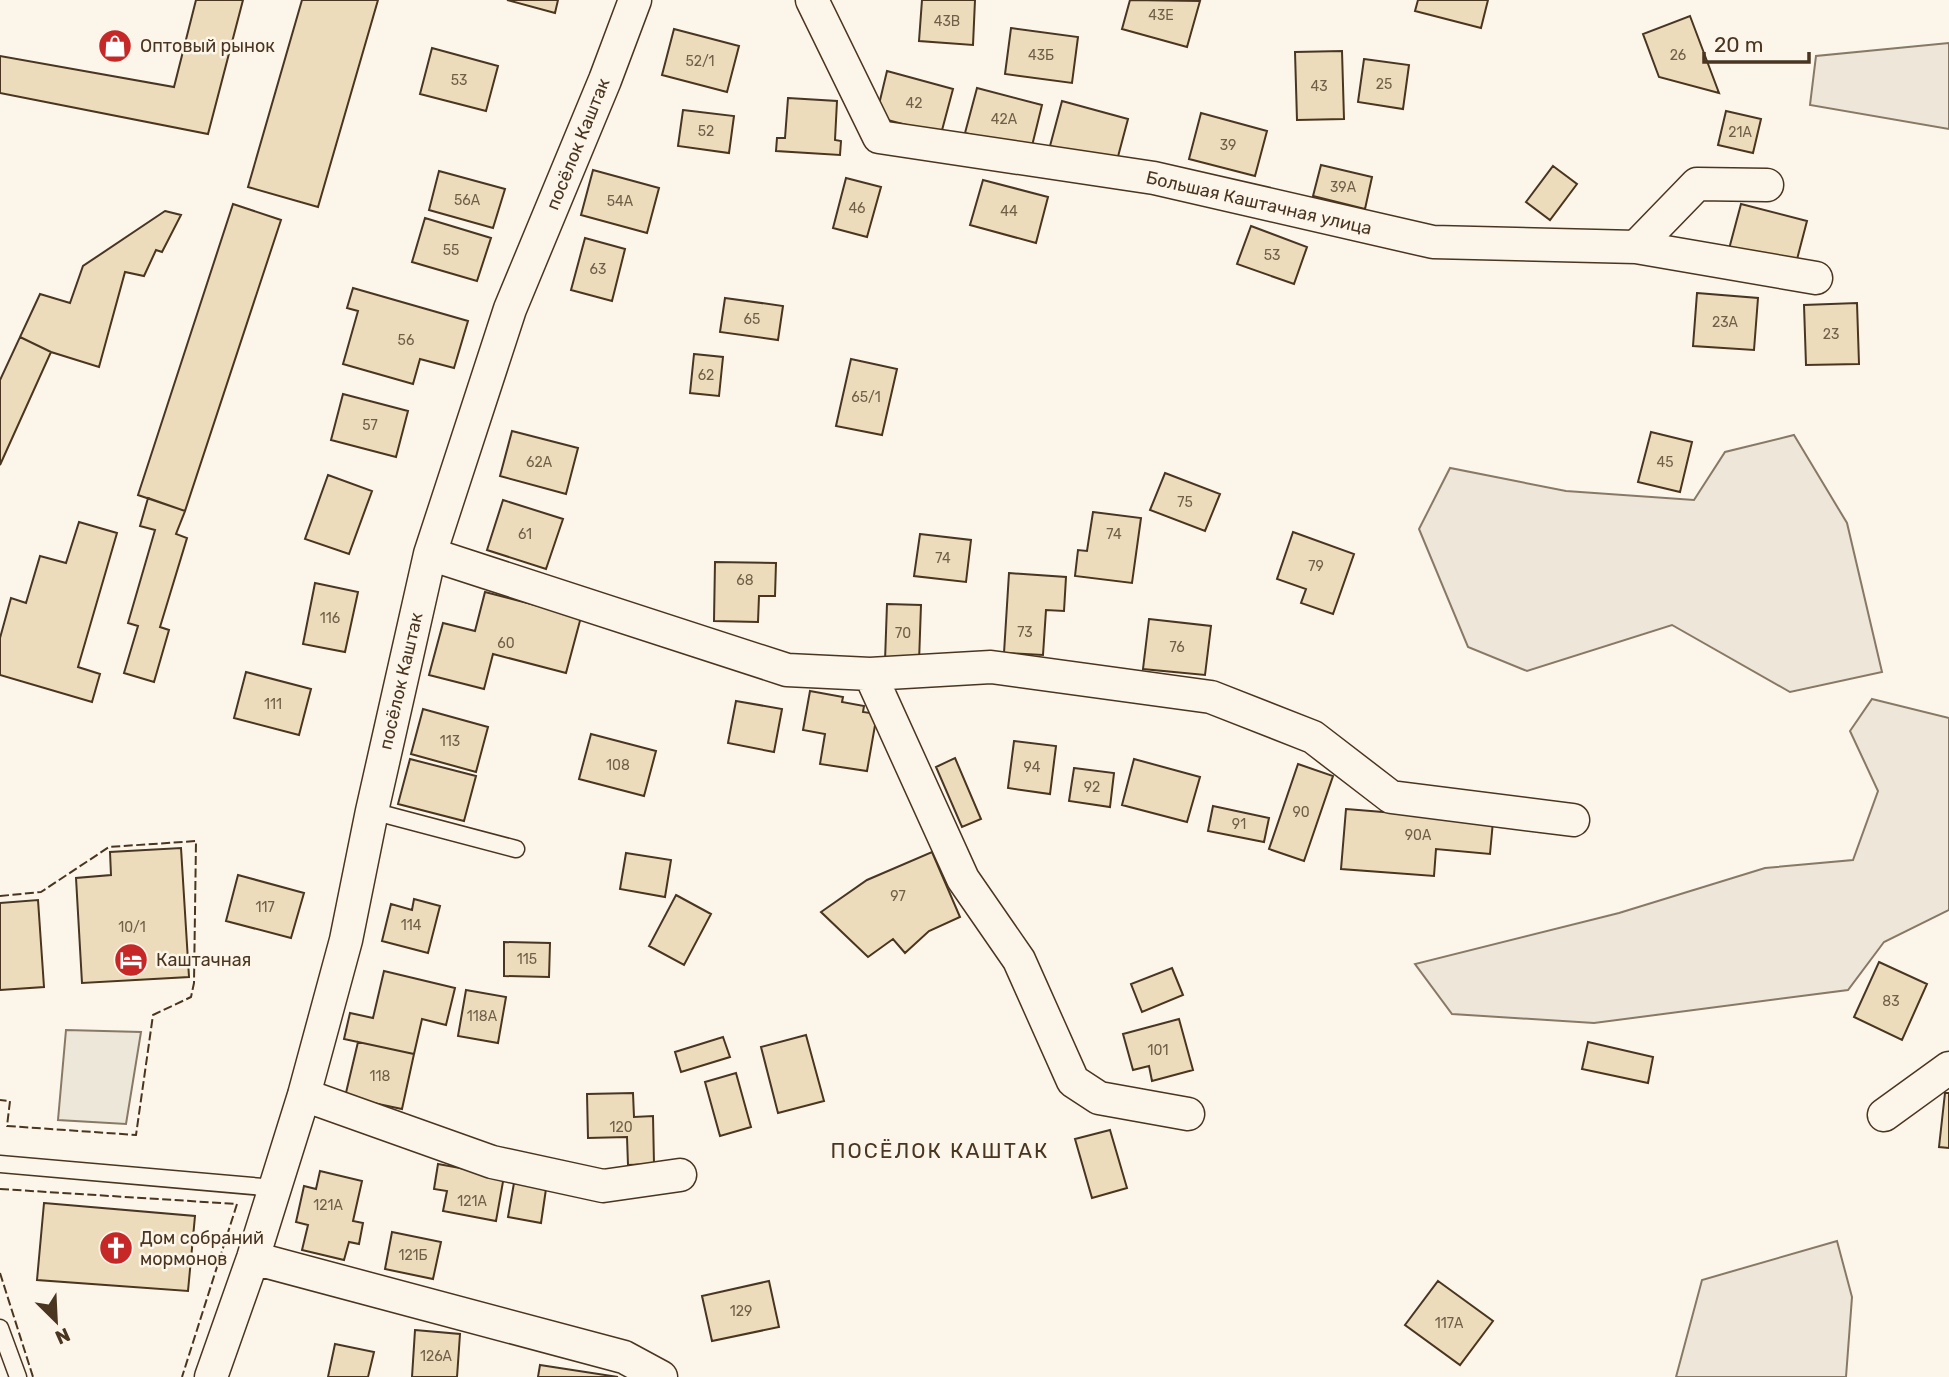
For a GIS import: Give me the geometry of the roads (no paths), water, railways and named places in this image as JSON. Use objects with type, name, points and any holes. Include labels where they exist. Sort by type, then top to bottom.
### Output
[{"type":"street","name":"посёлок Каштак","points":[[211,1377],[253,1258],[304,1095],[346,940],[430,554],[510,309],[605,80],[635,0]]},
{"type":"street","name":"Большая Каштачная улица","points":[[812,0],[879,137],[1154,178],[1433,242],[1636,247]]},
{"type":"street","points":[[1636,247],[1697,184],[1767,185]]},
{"type":"street","points":[[1636,247],[1816,278]]},
{"type":"street","points":[[430,554],[787,670],[870,674],[991,667],[1211,697],[1312,737],[1391,797],[1573,820]]},
{"type":"street","points":[[870,674],[963,879],[1019,960],[1073,1081],[1099,1098],[1188,1114]]},
{"type":"street","points":[[1884,1115],[1949,1068]]},
{"type":"street","points":[[304,1095],[492,1162],[603,1186],[680,1175]]},
{"type":"street","points":[[253,1258],[624,1357],[661,1377]]},
{"type":"lane","points":[[372,811],[516,849]]},
{"type":"lane","points":[[0,1164],[275,1188]]},
{"type":"lane","points":[[0,1328],[18,1377]]},
{"type":"place","name":"Оптовый рынок","points":[[115,46]]},
{"type":"place","name":"Каштачная","points":[[131,960]]},
{"type":"place","name":"Дом собраний мормонов","points":[[116,1248]]},
{"type":"district","name":"ПОСЁЛОК КАШТАК","points":[[940,1151]]}]
